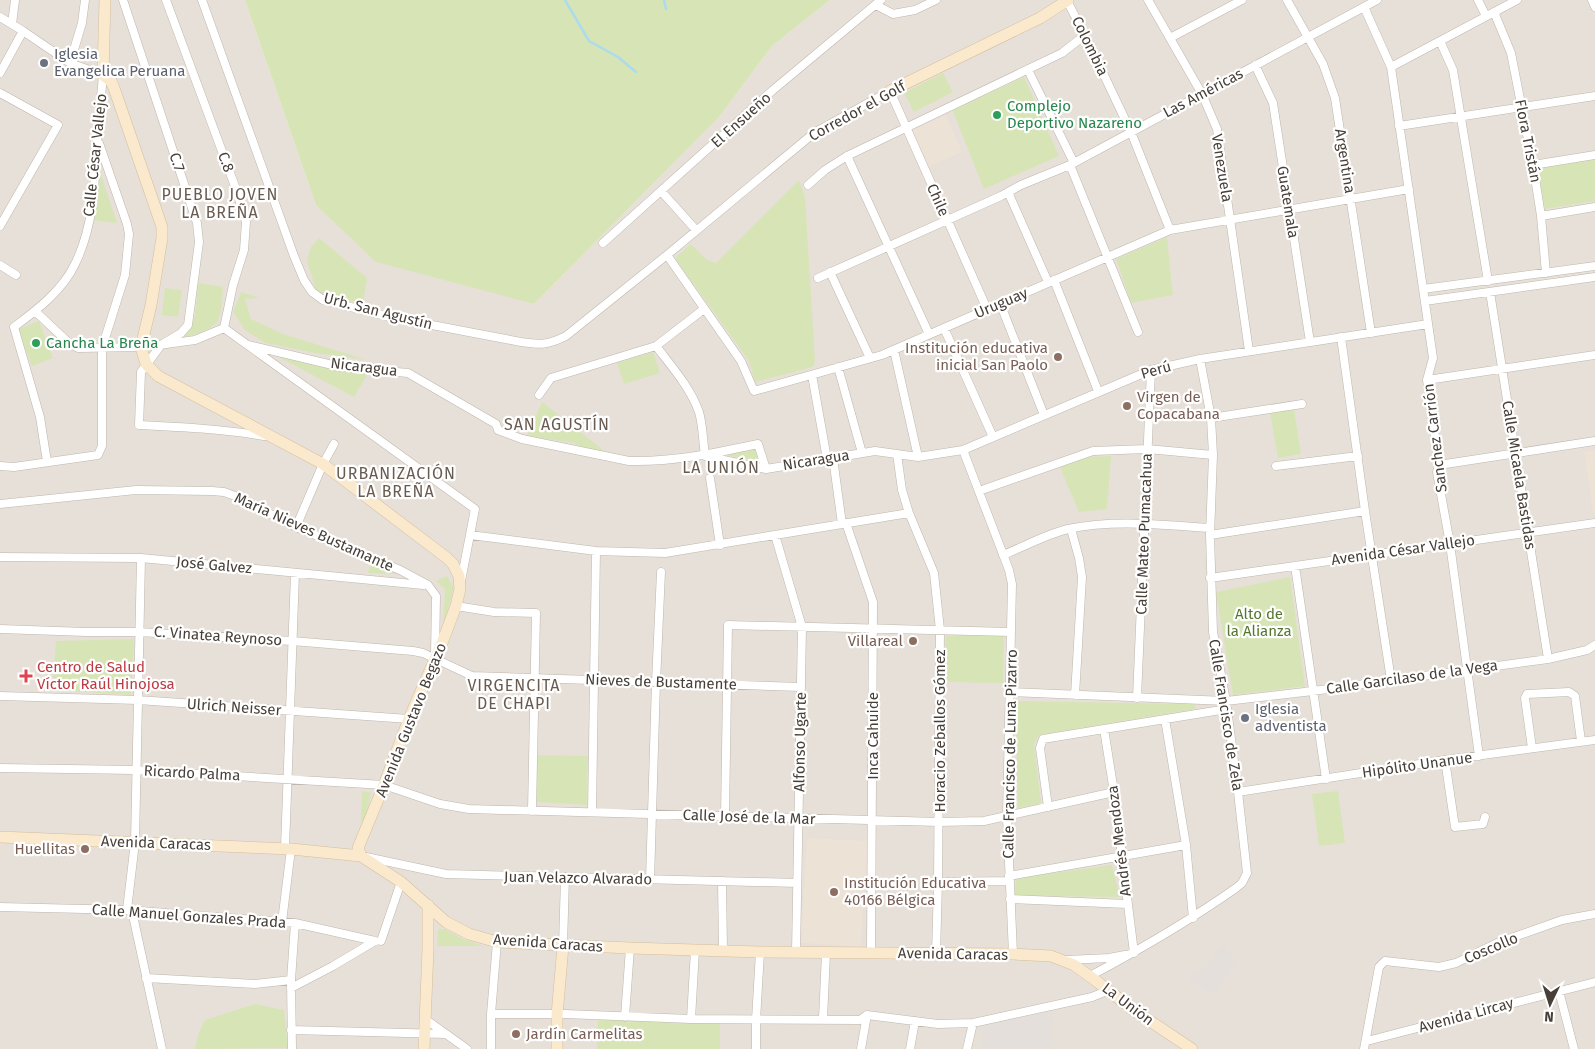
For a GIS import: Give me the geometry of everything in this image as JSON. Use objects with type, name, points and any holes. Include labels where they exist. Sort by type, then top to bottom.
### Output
[{"type":"main road","points":[[105,0],[103,75],[111,81],[114,88],[162,227],[162,238],[151,305],[142,347],[146,364],[158,376],[323,464],[447,558],[457,570],[460,583]]},
{"type":"main road","name":"Corredor el Golf","points":[[890,91],[1040,18],[1067,0]]},
{"type":"main road","name":"Avenida Gustavo Begazo","points":[[361,856],[358,848],[456,606],[460,583]]},
{"type":"main road","name":"Avenida Caracas","points":[[1,840],[135,842],[288,848],[361,856],[401,882],[446,922],[469,934],[497,942],[760,952],[1013,954],[1051,956],[1063,960]]},
{"type":"main road","points":[[424,1049],[428,906]]},
{"type":"main road","points":[[557,1049],[557,1015],[563,946]]},
{"type":"main road","name":"La Unión","points":[[1063,960],[1090,976],[1132,1009],[1192,1049]]},
{"type":"street","points":[[12,24],[16,0]]},
{"type":"street","points":[[70,63],[82,23],[85,0]]},
{"type":"street","name":"C.7","points":[[123,0],[197,222],[199,242],[188,325],[181,333],[161,345],[146,364]]},
{"type":"street","name":"C.8","points":[[166,0],[236,189],[246,222],[244,250],[233,285],[224,328]]},
{"type":"street","name":"Urb. San Agustín","points":[[202,0],[294,256],[304,280],[312,292],[323,300],[390,316],[539,345],[551,343],[566,336],[666,255]]},
{"type":"street","points":[[878,2],[893,14],[915,10],[936,0]]},
{"type":"street","name":"Colombia","points":[[1067,0],[1131,132],[1170,230]]},
{"type":"street","name":"Venezuela","points":[[1148,0],[1202,94],[1217,129],[1248,351]]},
{"type":"street","points":[[1170,38],[1242,0]]},
{"type":"street","name":"Argentina","points":[[1287,0],[1323,64],[1335,98],[1371,333]]},
{"type":"street","name":"Las Américas","points":[[818,278],[1072,164],[1377,0]]},
{"type":"street","points":[[1478,0],[1486,16]]},
{"type":"street","points":[[1391,67],[1517,0]]},
{"type":"street","points":[[1592,0],[1595,7]]},
{"type":"street","name":"El Ensueño","points":[[603,243],[774,90],[878,2]]},
{"type":"street","name":"Sanchez Carrión","points":[[1364,7],[1391,67],[1433,358],[1426,380],[1439,465],[1437,472],[1450,544],[1479,756]]},
{"type":"street","name":"Flora Tristán","points":[[1494,12],[1511,53],[1533,165],[1541,216],[1546,273]]},
{"type":"street","points":[[0,18],[23,31],[70,63],[103,75]]},
{"type":"street","points":[[0,73],[23,31]]},
{"type":"street","points":[[808,185],[825,170],[847,156],[1062,53],[1085,35]]},
{"type":"street","points":[[1440,41],[1452,70],[1488,281]]},
{"type":"street","name":"Guatemala","points":[[1255,65],[1273,103],[1310,342]]},
{"type":"street","points":[[1028,70],[1072,164],[1138,332]]},
{"type":"street","name":"Calle César Vallejo","points":[[47,462],[40,418],[14,327],[35,311],[62,285],[75,265],[84,243],[95,184],[103,75]]},
{"type":"street","name":"Corredor el Golf","points":[[666,255],[814,133],[890,91]]},
{"type":"street","name":"Chile","points":[[890,91],[987,309]]},
{"type":"street","points":[[0,93],[58,125],[0,226]]},
{"type":"street","points":[[1400,126],[1595,96]]},
{"type":"street","points":[[0,466],[98,456],[102,446],[102,348],[125,275],[129,234],[97,139]]},
{"type":"street","points":[[1533,165],[1595,155]]},
{"type":"street","points":[[847,156],[929,334]]},
{"type":"street","name":"Uruguay","points":[[666,255],[741,362],[754,391],[894,350],[1170,230],[1408,189]]},
{"type":"street","points":[[661,191],[696,230]]},
{"type":"street","points":[[1008,192],[1051,281],[1098,391]]},
{"type":"street","points":[[1541,216],[1595,207]]},
{"type":"street","points":[[0,265],[16,276]]},
{"type":"street","points":[[1423,290],[1595,266]]},
{"type":"street","points":[[830,272],[870,358]]},
{"type":"street","points":[[1425,301],[1595,277]]},
{"type":"street","name":"Calle Micaela Bastidas","points":[[1490,292],[1548,659]]},
{"type":"street","points":[[1000,303],[1044,415]]},
{"type":"street","points":[[539,395],[551,378],[656,346],[704,309]]},
{"type":"street","points":[[35,311],[70,344],[78,348],[142,347]]},
{"type":"street","name":"Perú","points":[[897,454],[918,457],[963,450],[1151,370],[1248,351],[1428,324]]},
{"type":"street","points":[[161,345],[195,340],[224,328],[475,509],[460,583]]},
{"type":"street","points":[[944,328],[993,437]]},
{"type":"street","points":[[1341,337],[1391,680]]},
{"type":"street","name":"Nicaragua","points":[[248,345],[341,367],[408,372],[496,424],[498,430],[522,439],[629,461],[705,456],[766,468],[862,452],[875,451],[897,454]]},
{"type":"street","points":[[656,346],[686,386],[699,413],[705,456],[758,444],[766,468]]},
{"type":"street","points":[[894,350],[918,457]]},
{"type":"street","points":[[1426,380],[1595,355]]},
{"type":"street","name":"Calle Francisco de Zela","points":[[1090,976],[1134,953],[1193,918],[1236,888],[1247,873],[1227,705],[1213,632],[1210,531],[1213,455],[1211,418],[1200,359]]},
{"type":"street","points":[[146,364],[140,372],[139,425],[229,431],[273,438]]},
{"type":"street","points":[[838,367],[862,452]]},
{"type":"street","name":"Calle Mateo Pumacahua","points":[[1137,698],[1151,370]]},
{"type":"street","name":"Inca Cahuide","points":[[812,375],[844,524],[873,602],[871,953]]},
{"type":"street","points":[[1211,418],[1302,404]]},
{"type":"street","points":[[1439,465],[1595,441]]},
{"type":"street","points":[[296,527],[323,464],[334,444]]},
{"type":"street","points":[[979,491],[1093,451],[1147,449],[1213,455]]},
{"type":"street","name":"Calle Francisco de Luna Pizarro","points":[[963,450],[1003,555],[1012,584],[1007,816],[1013,954]]},
{"type":"street","name":"Horacio Zeballos Gómez","points":[[897,454],[902,490],[909,513],[934,572],[940,630],[936,954]]},
{"type":"street","points":[[1276,466],[1358,456]]},
{"type":"street","points":[[710,478],[720,545]]},
{"type":"street","name":"María Nieves Bustamante","points":[[0,504],[136,490],[224,492],[236,496],[296,527],[400,570],[428,585]]},
{"type":"street","points":[[1003,555],[1071,529],[1096,524],[1144,524],[1210,531],[1365,511]]},
{"type":"street","points":[[470,535],[596,551],[665,553],[909,513]]},
{"type":"street","name":"Avenida César Vallejo","points":[[1210,578],[1595,523]]},
{"type":"street","points":[[1071,529],[1082,576],[1075,696]]},
{"type":"street","name":"Alfonso Ugarte","points":[[775,535],[802,627],[796,952]]},
{"type":"street","points":[[592,812],[596,551]]},
{"type":"street","name":"José Galvez","points":[[0,557],[141,558],[428,585]]},
{"type":"street","points":[[141,558],[135,842],[130,911],[161,1048]]},
{"type":"street","points":[[1294,566],[1326,779]]},
{"type":"street","points":[[282,922],[288,848],[287,779],[295,572]]},
{"type":"street","points":[[650,880],[656,682],[662,572]]},
{"type":"street","points":[[428,585],[436,596],[435,659]]},
{"type":"street","points":[[456,606],[494,612],[536,613],[532,811]]},
{"type":"street","points":[[725,816],[728,625],[1011,632]]},
{"type":"street","name":"C. Vinatea Reynoso","points":[[0,629],[139,632],[292,641],[413,651],[423,653],[435,659]]},
{"type":"street","name":"Calle Garcilaso de la Vega","points":[[1227,705],[1313,691],[1548,659],[1587,650],[1595,645]]},
{"type":"street","name":"Nieves de Bustamente","points":[[435,659],[472,676],[801,687]]},
{"type":"street","points":[[1010,692],[1137,698],[1227,705]]},
{"type":"street","points":[[1532,748],[1525,698],[1527,694],[1569,692],[1574,696],[1581,741]]},
{"type":"street","name":"Ulrich Neisser","points":[[0,696],[138,700],[409,719]]},
{"type":"street","points":[[1048,807],[1040,748],[1043,739],[1166,719],[1227,705]]},
{"type":"street","points":[[1166,719],[1186,845],[1193,918]]},
{"type":"street","name":"Andrés Mendoza","points":[[1104,728],[1134,953]]},
{"type":"street","name":"Hipólito Unanue","points":[[1238,792],[1445,760],[1595,740]]},
{"type":"street","points":[[1445,760],[1455,827],[1483,824],[1485,817]]},
{"type":"street","name":"Ricardo Palma","points":[[0,768],[136,770],[384,785]]},
{"type":"street","name":"Calle José de la Mar","points":[[384,785],[440,804],[469,809],[939,822],[984,821],[1114,792]]},
{"type":"street","points":[[938,882],[1009,878],[1186,845]]},
{"type":"street","name":"Juan Velazco Alvarado","points":[[361,856],[446,874],[797,883]]},
{"type":"street","points":[[563,946],[565,878]]},
{"type":"street","points":[[146,978],[291,984],[333,966],[378,941],[401,882]]},
{"type":"street","points":[[722,882],[723,951]]},
{"type":"street","points":[[1010,898],[1127,904]]},
{"type":"street","name":"Calle Manuel Gonzales Prada","points":[[0,907],[130,911],[295,923],[378,941]]},
{"type":"street","name":"Coscollo","points":[[1366,1045],[1379,967],[1386,961],[1439,967],[1456,963],[1497,943],[1553,923],[1595,914]]},
{"type":"street","points":[[292,1049],[291,984],[295,923]]},
{"type":"street","points":[[491,1049],[491,1014],[497,942]]},
{"type":"street","points":[[625,1017],[630,948]]},
{"type":"street","points":[[691,1019],[695,950]]},
{"type":"street","points":[[756,1049],[760,952]]},
{"type":"street","points":[[823,1019],[826,953]]},
{"type":"street","name":"Calle Francisco de Zela","points":[[1063,960],[1109,958],[1134,953]]},
{"type":"street","name":"Avenida Lircay","points":[[1366,1045],[1595,982]]},
{"type":"street","points":[[491,1014],[565,1014],[756,1020],[860,1020],[867,1016],[938,1024],[973,1023],[1092,997],[1109,990]]},
{"type":"street","points":[[1558,991],[1574,1049]]},
{"type":"street","points":[[861,1049],[867,1016]]},
{"type":"street","points":[[425,1019],[467,1049]]},
{"type":"street","points":[[910,1049],[915,1021]]},
{"type":"street","points":[[968,1049],[973,1023]]},
{"type":"street","points":[[291,1030],[445,1034]]},
{"type":"shaded area","points":[[0,0],[245,0],[316,205],[534,304],[719,117],[772,46],[830,0],[1595,0],[1595,1049],[0,1049]]},
{"type":"shaded area","points":[[946,115],[962,152],[928,167],[912,130]]},
{"type":"shaded area","points":[[1595,450],[1595,512],[1593,512],[1584,452]]},
{"type":"shaded area","name":"Institución Educativa 40166 Bélgica","points":[[807,838],[867,841],[861,947],[801,943]]},
{"type":"shaded area","points":[[1222,944],[1238,963],[1212,995],[1186,976],[1206,967]]},
{"type":"shaded area","points":[[1053,1012],[1051,1049],[981,1049],[985,1022]]},
{"type":"green space","points":[[245,0],[830,0],[772,46],[719,117],[534,304],[376,262],[316,205]]},
{"type":"green space","points":[[943,73],[953,92],[914,112],[904,93]]},
{"type":"green space","points":[[1024,77],[1059,156],[984,189],[952,109]]},
{"type":"green space","points":[[1595,159],[1595,201],[1545,209],[1538,168]]},
{"type":"green space","points":[[100,172],[117,223],[93,220]]},
{"type":"green space","points":[[799,180],[805,197],[815,361],[813,367],[755,382],[749,361],[676,257],[691,244],[707,260],[716,263]]},
{"type":"green space","points":[[1167,237],[1173,295],[1131,303],[1116,259]]},
{"type":"green space","points":[[319,238],[367,278],[363,303],[325,297],[316,290],[307,261],[311,247]]},
{"type":"green space","points":[[198,283],[223,287],[219,318],[208,329],[181,338],[191,327],[195,313]]},
{"type":"green space","points":[[165,288],[182,290],[178,317],[162,315]]},
{"type":"green space","points":[[241,292],[260,298],[245,299],[251,319],[283,334],[367,360],[315,353],[265,343],[245,330],[233,312]]},
{"type":"green space","name":"Cancha La Breña","points":[[39,321],[53,358],[32,366],[18,329]]},
{"type":"green space","points":[[653,352],[660,373],[624,384],[617,363]]},
{"type":"green space","points":[[271,353],[370,370],[354,397]]},
{"type":"green space","points":[[542,402],[612,457],[589,451],[574,443],[527,436]]},
{"type":"green space","points":[[1294,409],[1301,454],[1278,458],[1270,412]]},
{"type":"green space","points":[[757,449],[759,462],[721,454]]},
{"type":"green space","points":[[1111,456],[1107,509],[1079,512],[1059,465],[1083,457]]},
{"type":"green space","points":[[707,460],[742,470],[710,473]]},
{"type":"green space","points":[[371,561],[398,574],[368,573]]},
{"type":"green space","points":[[447,576],[454,588],[443,627],[445,589],[436,581]]},
{"type":"green space","name":"Alto de la Alianza","points":[[1290,577],[1305,686],[1233,695],[1216,592]]},
{"type":"green space","points":[[1004,633],[1003,683],[944,682],[946,636]]},
{"type":"green space","points":[[134,639],[131,695],[52,690],[56,641]]},
{"type":"green space","points":[[1015,701],[1195,704],[1195,709],[1039,735],[1034,745],[1041,803],[1018,808]]},
{"type":"green space","points":[[537,755],[588,756],[587,805],[536,802]]},
{"type":"green space","points":[[362,791],[371,793],[364,823],[361,822]]},
{"type":"green space","points":[[1338,791],[1345,843],[1319,846],[1312,794]]},
{"type":"green space","points":[[1112,865],[1120,897],[1015,896],[1016,878]]},
{"type":"green space","points":[[438,929],[445,929],[463,939],[483,946],[437,946]]},
{"type":"green space","points":[[255,1004],[284,1010],[288,1048],[195,1049],[198,1035],[205,1020]]},
{"type":"green space","points":[[598,1020],[720,1023],[720,1049],[597,1049]]},
{"type":"waterway","points":[[565,0],[589,41],[618,57],[636,72]]},
{"type":"waterway","points":[[664,0],[666,9]]},
{"type":"place","name":"Iglesia Evangelica Peruana","points":[[44,63]]},
{"type":"place","name":"Complejo Deportivo Nazareno","points":[[997,115]]},
{"type":"place","name":"Cancha La Breña","points":[[36,343]]},
{"type":"place","name":"Institución educativa inicial San Paolo","points":[[1058,357]]},
{"type":"place","name":"Virgen de Copacabana","points":[[1127,406]]},
{"type":"place","name":"Villareal","points":[[913,641]]},
{"type":"place","name":"Centro de Salud Víctor Raúl Hinojosa","points":[[26,676]]},
{"type":"place","name":"Iglesia adventista","points":[[1245,718]]},
{"type":"place","name":"Huellitas","points":[[85,849]]},
{"type":"place","name":"Institución Educativa 40166 Bélgica","points":[[834,892]]},
{"type":"place","name":"Jardín Carmelitas","points":[[516,1034]]},
{"type":"district","name":"PUEBLO JOVEN LA BREÑA","points":[[220,203]]},
{"type":"district","name":"SAN AGUSTÍN","points":[[557,424]]},
{"type":"district","name":"LA UNIÓN","points":[[721,467]]},
{"type":"district","name":"URBANIZACIÓN LA BREÑA","points":[[396,482]]},
{"type":"district","name":"VIRGENCITA DE CHAPI","points":[[514,694]]}]
